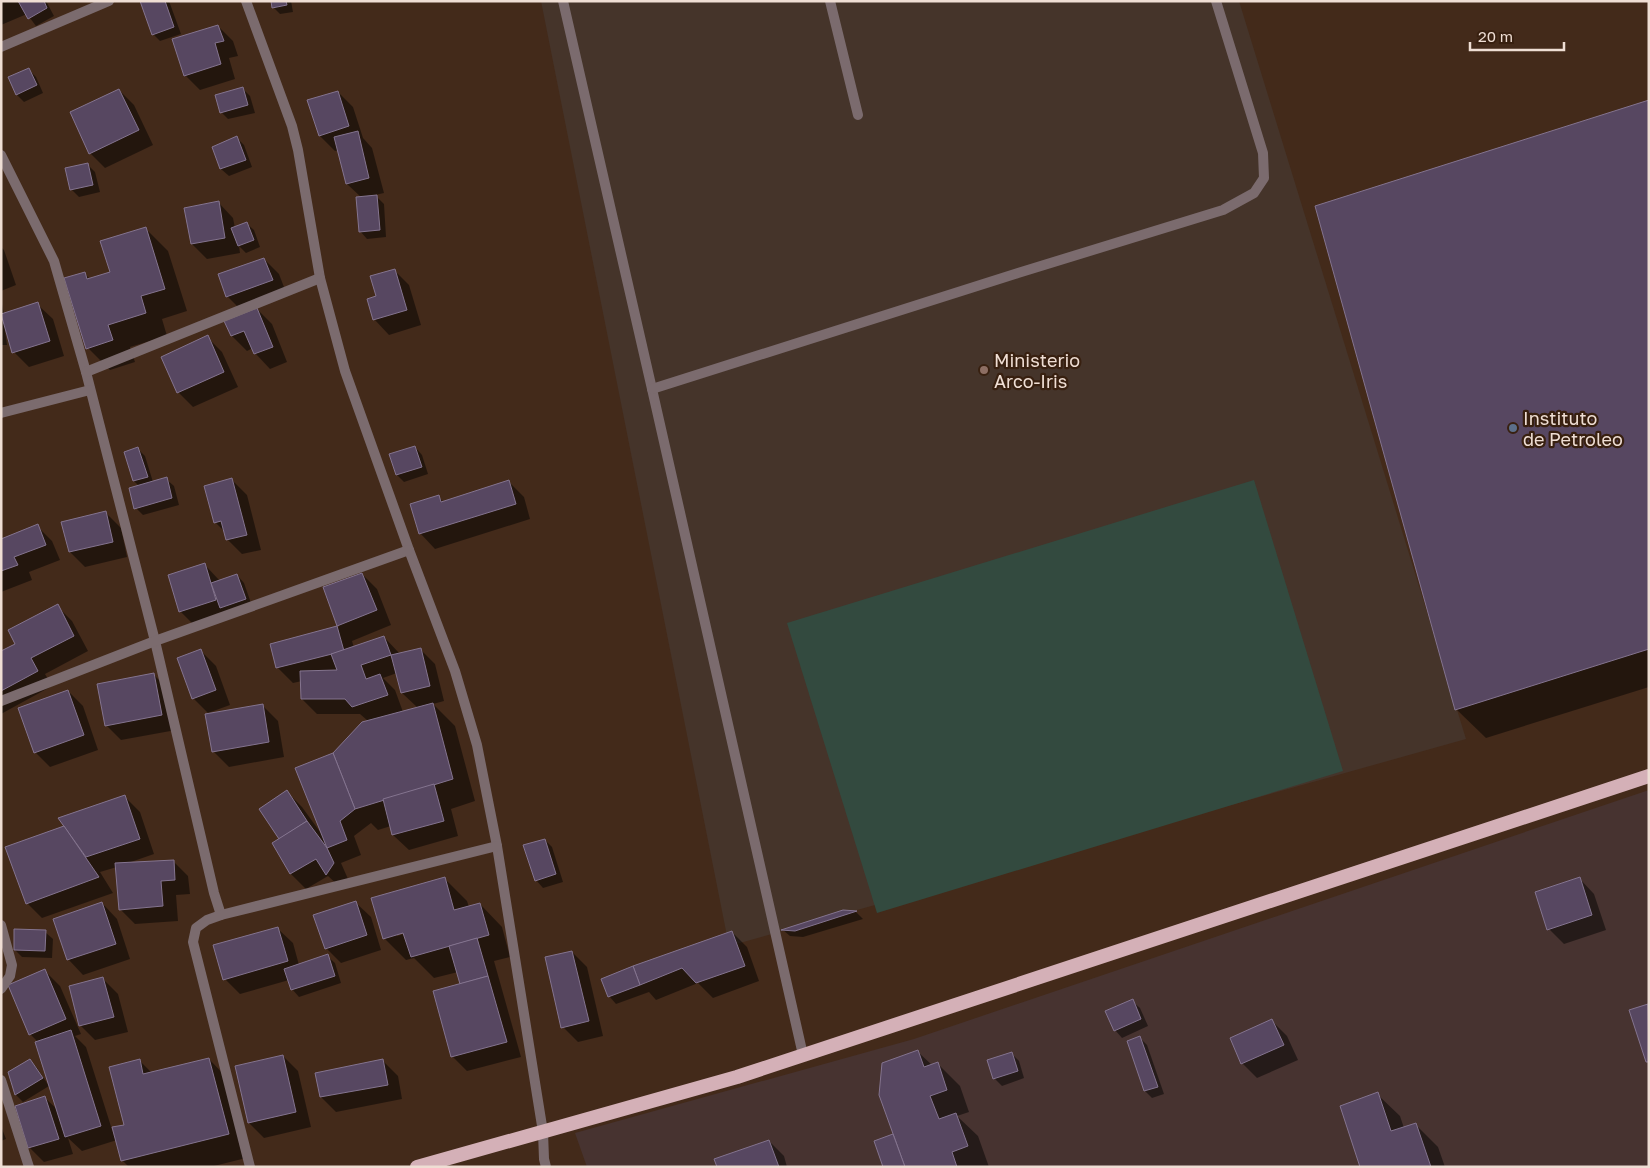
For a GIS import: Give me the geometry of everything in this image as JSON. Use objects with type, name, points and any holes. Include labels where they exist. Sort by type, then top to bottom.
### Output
[{"type":"highway","points":[[417,1167],[737,1077],[1649,776]]},
{"type":"street","points":[[1,47],[109,1]]},
{"type":"street","points":[[246,1],[292,126],[298,150],[320,278],[346,371],[409,550],[455,671],[467,709],[496,846],[543,1132],[546,1167]]},
{"type":"street","points":[[563,1],[802,1055]]},
{"type":"street","points":[[830,1],[858,115]]},
{"type":"street","points":[[652,389],[1223,210],[1254,194],[1264,178],[1263,153],[1216,1]]},
{"type":"street","points":[[1,154],[54,261],[86,372],[155,641],[214,893],[222,915]]},
{"type":"street","points":[[86,372],[320,278]]},
{"type":"street","points":[[1,413],[90,390]]},
{"type":"street","points":[[1,701],[155,641],[409,550]]},
{"type":"street","points":[[250,1167],[193,942],[196,928],[206,920],[222,915],[496,846]]},
{"type":"street","points":[[1,925],[12,965],[10,976],[1,989]]},
{"type":"street","points":[[1,1080],[29,1167]]},
{"type":"shaded area","name":"Ministerio Arco-Iris","points":[[541,1],[1239,1],[1466,739],[729,946]]},
{"type":"shaded area","points":[[1649,790],[1649,1167],[587,1167],[575,1133],[914,1039]]},
{"type":"green space","points":[[1254,480],[1343,771],[877,913],[787,623]]},
{"type":"building","points":[[18,1],[44,1],[47,8],[28,19]]},
{"type":"building","points":[[140,1],[165,1],[174,27],[152,35]]},
{"type":"building","points":[[271,1],[286,1],[287,5],[272,8]]},
{"type":"building","points":[[218,25],[224,41],[215,43],[221,64],[184,76],[172,39]]},
{"type":"building","points":[[29,68],[37,85],[16,95],[8,77]]},
{"type":"building","points":[[243,87],[248,105],[220,113],[215,95]]},
{"type":"building","points":[[119,89],[139,130],[89,154],[70,112]]},
{"type":"building","points":[[338,91],[349,126],[319,136],[307,100]]},
{"type":"building","name":"Instituto de Petroleo","points":[[1649,100],[1649,649],[1455,710],[1315,206]]},
{"type":"building","points":[[358,131],[369,178],[346,184],[334,137]]},
{"type":"building","points":[[237,136],[246,160],[220,169],[212,147]]},
{"type":"building","points":[[88,163],[93,185],[70,190],[65,168]]},
{"type":"building","points":[[377,195],[380,230],[359,232],[356,197]]},
{"type":"building","points":[[219,201],[225,238],[191,244],[184,208]]},
{"type":"building","points":[[247,222],[254,240],[238,246],[231,228]]},
{"type":"building","points":[[146,227],[165,289],[141,296],[146,313],[108,325],[113,340],[86,349],[64,278],[85,272],[87,279],[110,272],[100,241]]},
{"type":"building","points":[[264,258],[273,280],[226,297],[218,274]]},
{"type":"building","points":[[395,269],[407,310],[373,320],[367,299],[376,296],[370,276]]},
{"type":"building","points":[[38,302],[50,341],[12,353],[1,314]]},
{"type":"building","points":[[257,308],[273,347],[254,354],[244,331],[231,336],[224,321]]},
{"type":"building","points":[[208,335],[224,372],[177,393],[161,357]]},
{"type":"building","points":[[415,446],[422,467],[396,475],[389,454]]},
{"type":"building","points":[[138,447],[148,477],[133,481],[124,452]]},
{"type":"building","points":[[167,477],[172,498],[134,509],[129,488]]},
{"type":"building","points":[[232,478],[247,535],[226,540],[221,521],[214,523],[204,486]]},
{"type":"building","points":[[509,480],[516,504],[419,534],[410,504],[439,495],[441,502]]},
{"type":"building","points":[[106,511],[113,542],[69,552],[61,522]]},
{"type":"building","points":[[38,524],[46,545],[14,557],[18,565],[1,571],[1,539]]},
{"type":"building","points":[[205,563],[216,600],[179,612],[168,575]]},
{"type":"building","points":[[362,573],[377,610],[337,626],[323,587]]},
{"type":"building","points":[[237,574],[246,599],[220,608],[211,583]]},
{"type":"building","points":[[58,604],[74,636],[31,658],[38,671],[1,691],[1,651],[15,644],[8,630]]},
{"type":"building","points":[[337,626],[344,651],[276,668],[270,644]]},
{"type":"building","points":[[384,636],[391,655],[361,665],[366,679],[380,674],[388,695],[352,707],[345,699],[301,699],[300,671],[337,670],[331,654]]},
{"type":"building","points":[[421,648],[430,686],[401,693],[391,655]]},
{"type":"building","points":[[201,649],[216,690],[192,699],[177,658]]},
{"type":"building","points":[[154,673],[162,715],[105,726],[97,684]]},
{"type":"building","points":[[68,690],[84,735],[34,753],[18,708]]},
{"type":"building","points":[[433,703],[453,779],[355,809],[333,753],[362,722]]},
{"type":"building","points":[[263,704],[269,742],[212,752],[205,714]]},
{"type":"building","points":[[333,753],[355,809],[340,821],[347,840],[327,848],[295,768]]},
{"type":"building","points":[[434,784],[444,821],[392,835],[383,799]]},
{"type":"building","points":[[287,790],[307,821],[279,839],[259,809]]},
{"type":"building","points":[[125,795],[140,839],[86,857],[58,818]]},
{"type":"building","points":[[307,821],[327,848],[334,863],[326,875],[316,859],[290,874],[272,843]]},
{"type":"building","points":[[64,826],[99,877],[26,904],[5,847]]},
{"type":"building","points":[[545,839],[556,874],[535,881],[523,845]]},
{"type":"building","points":[[174,860],[175,880],[161,881],[163,906],[119,910],[115,863]]},
{"type":"building","points":[[445,877],[454,910],[480,903],[489,935],[411,957],[403,933],[383,939],[371,898]]},
{"type":"building","points":[[1580,877],[1592,915],[1547,930],[1535,892]]},
{"type":"building","points":[[356,901],[367,935],[325,949],[313,915]]},
{"type":"building","points":[[102,902],[116,944],[67,960],[53,919]]},
{"type":"building","points":[[843,910],[857,911],[795,931],[781,930]]},
{"type":"building","points":[[278,927],[288,961],[223,980],[213,945]]},
{"type":"building","points":[[14,929],[46,930],[45,951],[14,950]]},
{"type":"building","points":[[732,931],[745,966],[696,983],[682,968],[640,985],[633,966]]},
{"type":"building","points":[[477,938],[488,976],[460,984],[449,946]]},
{"type":"building","points":[[572,951],[589,1021],[561,1028],[545,957]]},
{"type":"building","points":[[328,954],[335,976],[291,990],[284,969]]},
{"type":"building","points":[[633,966],[640,985],[608,997],[601,979]]},
{"type":"building","points":[[45,969],[66,1019],[29,1035],[8,985]]},
{"type":"building","points":[[488,976],[507,1042],[451,1057],[433,991]]},
{"type":"building","points":[[103,977],[114,1017],[79,1026],[69,986]]},
{"type":"building","points":[[1133,999],[1141,1019],[1114,1031],[1105,1011]]},
{"type":"building","points":[[1648,1004],[1649,1062],[1646,1062],[1629,1010]]},
{"type":"building","points":[[1272,1019],[1284,1045],[1241,1064],[1230,1038]]},
{"type":"building","points":[[71,1030],[101,1126],[65,1137],[35,1042]]},
{"type":"building","points":[[1140,1036],[1158,1087],[1144,1091],[1127,1041]]},
{"type":"building","points":[[918,1050],[924,1067],[938,1062],[947,1090],[930,1096],[939,1119],[956,1113],[968,1146],[952,1152],[957,1167],[905,1167],[879,1095],[882,1063]]},
{"type":"building","points":[[1012,1052],[1018,1071],[993,1079],[987,1060]]},
{"type":"building","points":[[283,1055],[296,1112],[248,1123],[235,1066]]},
{"type":"building","points":[[209,1058],[229,1134],[121,1161],[112,1127],[124,1125],[109,1067],[140,1059],[143,1074]]},
{"type":"building","points":[[30,1059],[43,1078],[15,1095],[8,1072]]},
{"type":"building","points":[[383,1059],[388,1085],[320,1097],[315,1073]]},
{"type":"building","points":[[1378,1092],[1391,1131],[1416,1123],[1431,1167],[1360,1167],[1340,1106]]},
{"type":"building","points":[[45,1096],[59,1139],[28,1148],[15,1106]]},
{"type":"building","points":[[893,1134],[905,1167],[883,1167],[874,1141]]},
{"type":"building","points":[[769,1140],[779,1167],[717,1167],[714,1159]]},
{"type":"place","name":"Ministerio Arco-Iris","points":[[984,370]]},
{"type":"place","name":"Instituto de Petroleo","points":[[1513,428]]}]
